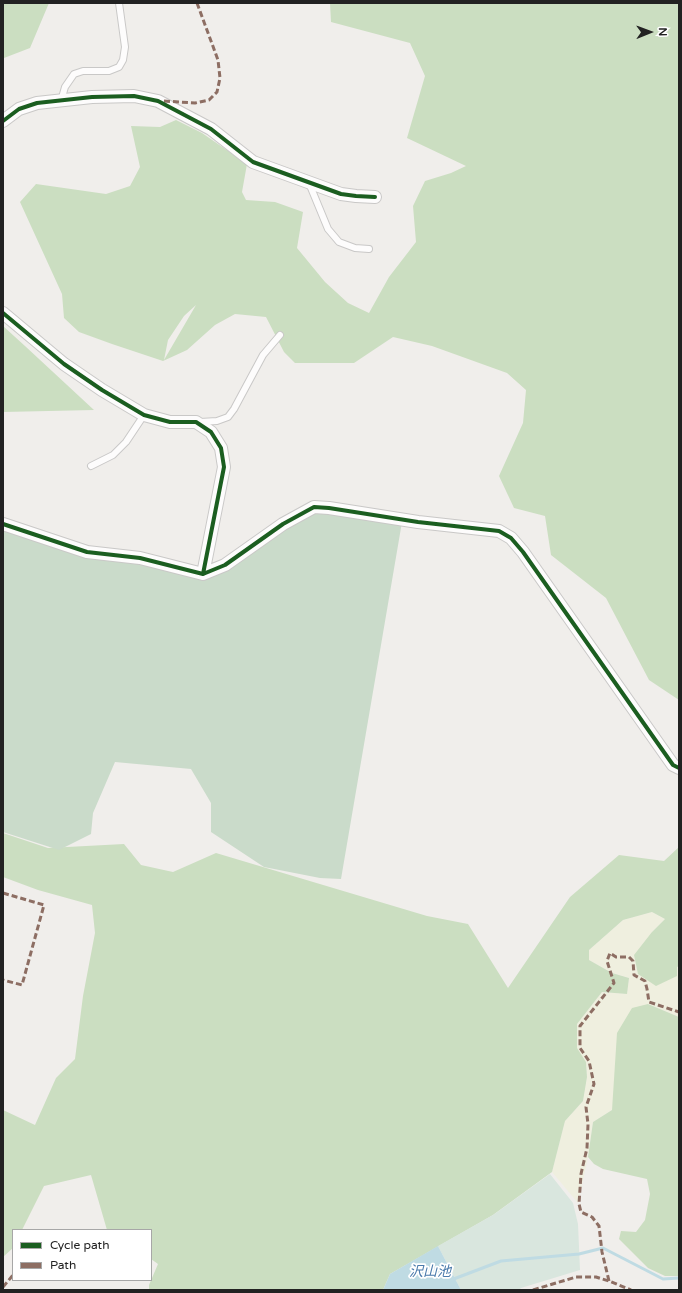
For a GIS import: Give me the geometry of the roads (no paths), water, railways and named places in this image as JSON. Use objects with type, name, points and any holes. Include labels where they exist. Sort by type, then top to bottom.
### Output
[{"type":"street","points":[[3,120],[19,109],[37,103],[92,97],[134,96],[158,101],[211,129],[253,162],[341,194],[375,196]]},
{"type":"street","points":[[3,313],[64,364],[102,390],[144,415],[170,422],[196,422],[211,432],[221,448],[224,467],[203,574]]},
{"type":"street","points":[[3,524],[87,552],[140,558],[203,574],[225,565],[283,524],[314,507],[418,522],[499,531],[511,538],[523,552],[673,765],[679,768]]},
{"type":"lane","points":[[61,101],[65,87],[74,74],[83,71],[109,71],[119,67],[123,60],[125,47],[119,3]]},
{"type":"lane","points":[[308,182],[328,229],[339,242],[355,248],[369,249]]},
{"type":"lane","points":[[196,422],[217,421],[228,417],[234,410],[263,355],[280,335]]},
{"type":"lane","points":[[91,466],[113,455],[126,442],[144,415]]},
{"type":"water","name":"沢山池","points":[[438,1246],[461,1290],[383,1290],[390,1274]]},
{"type":"waterway","points":[[451,1280],[501,1261],[579,1254],[603,1248],[663,1279],[679,1278]]}]
